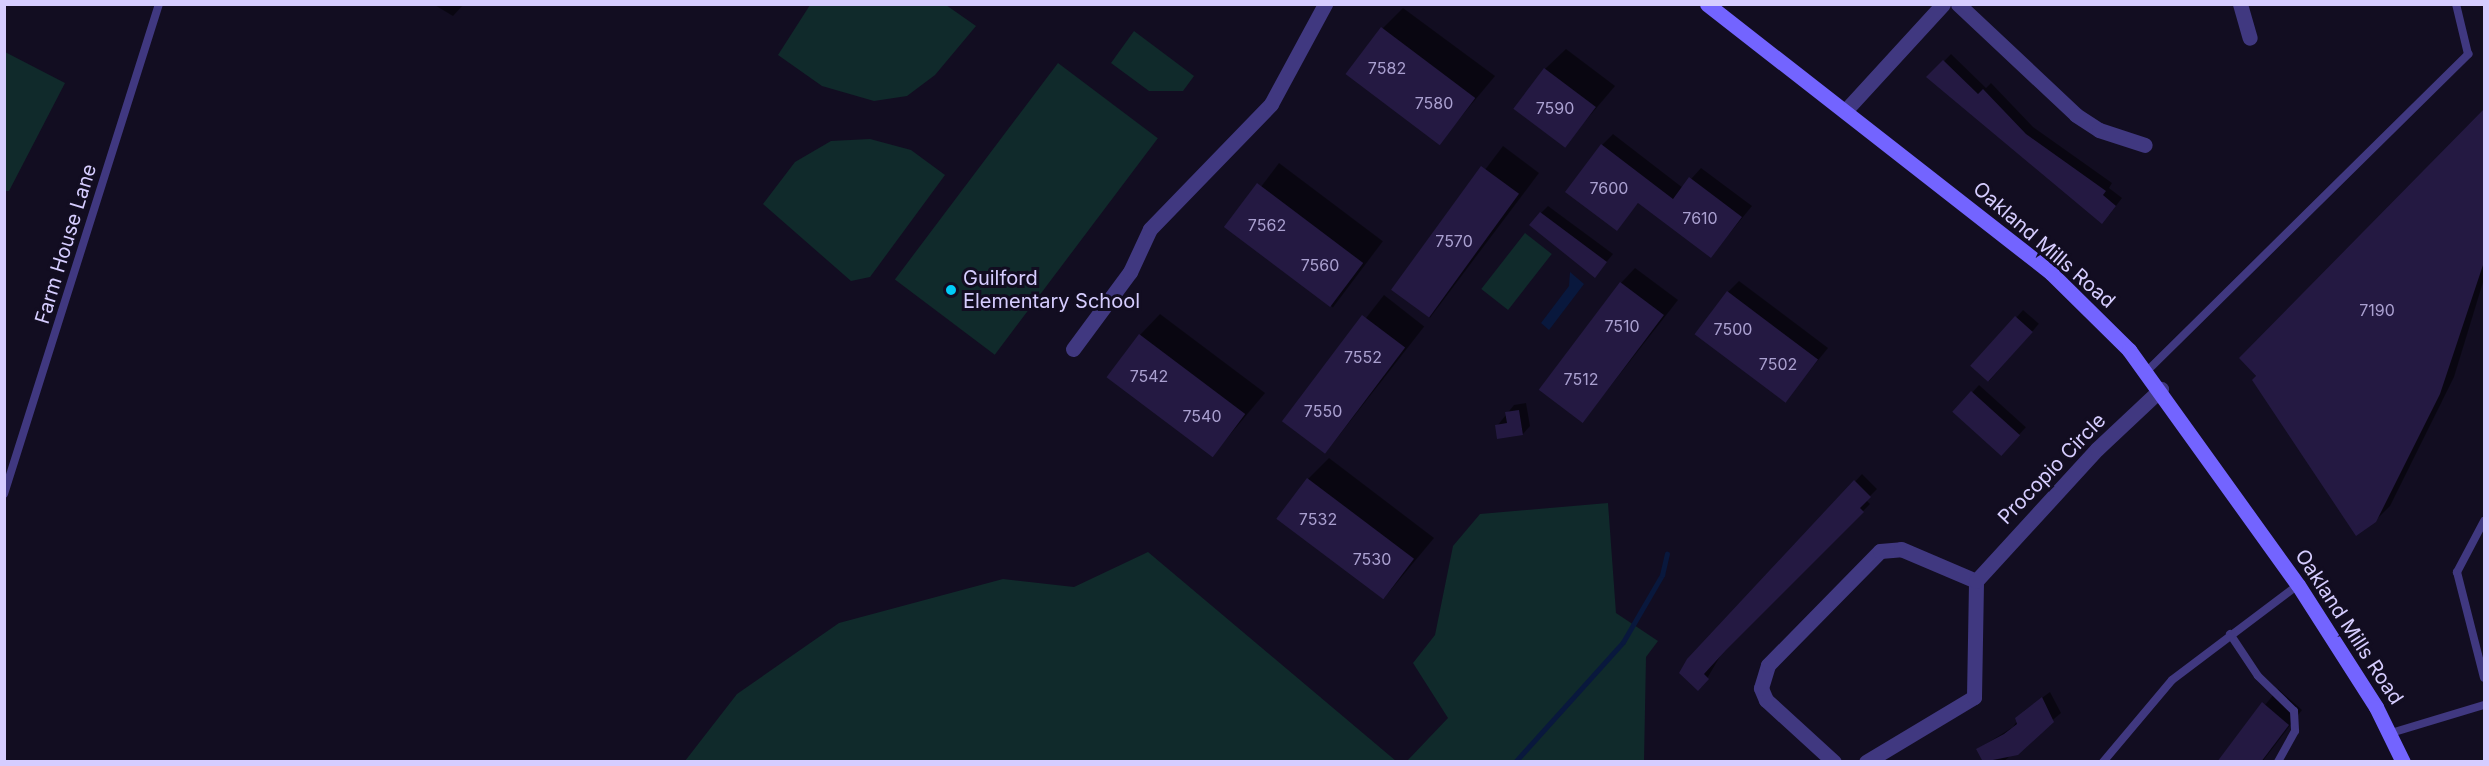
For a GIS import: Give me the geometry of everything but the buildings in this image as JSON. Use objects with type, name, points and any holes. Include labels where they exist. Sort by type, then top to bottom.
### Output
[{"type":"street","points":[[1073,349],[1130,272],[1150,229],[1271,104],[1325,4]]},
{"type":"street","name":"Oakland Mills Road","points":[[1707,4],[2051,273],[2146,372],[2161,389],[2298,585],[2391,733],[2403,762]]},
{"type":"street","points":[[1845,111],[1943,4]]},
{"type":"street","points":[[1958,4],[2076,114],[2107,133],[2145,145]]},
{"type":"street","points":[[2240,4],[2250,38]]},
{"type":"street","name":"Procopio Circle","points":[[1976,581],[2097,449],[2161,389]]},
{"type":"street","points":[[1834,762],[1766,700],[1761,688],[1768,665],[1880,551],[1901,549],[1976,581],[1974,697],[1866,762]]},
{"type":"lane","name":"Farm House Lane","points":[[4,494],[159,4]]},
{"type":"lane","points":[[2146,372],[2468,54],[2456,4]]},
{"type":"lane","points":[[2484,521],[2457,573],[2484,678]]},
{"type":"lane","points":[[2103,762],[2172,680],[2230,634],[2298,585]]},
{"type":"lane","points":[[2230,634],[2258,676],[2294,711],[2295,730],[2278,762]]},
{"type":"lane","points":[[2391,733],[2484,705]]},
{"type":"green space","points":[[810,5],[946,5],[976,26],[935,75],[907,96],[874,101],[822,86],[778,55]]},
{"type":"green space","points":[[1134,31],[1194,76],[1183,91],[1149,91],[1111,63]]},
{"type":"green space","points":[[5,52],[65,83],[9,191],[4,191]]},
{"type":"green space","points":[[1058,63],[1158,138],[995,355],[895,279]]},
{"type":"green space","points":[[870,139],[911,150],[945,175],[870,277],[851,281],[763,204],[795,162],[831,141]]},
{"type":"green space","points":[[1525,233],[1552,254],[1508,310],[1481,289]]},
{"type":"green space","points":[[1608,503],[1616,613],[1658,641],[1646,657],[1644,761],[1407,761],[1448,718],[1413,663],[1435,635],[1453,546],[1480,514]]},
{"type":"green space","points":[[1148,552],[1396,761],[685,761],[737,694],[839,623],[1003,579],[1074,587]]},
{"type":"water","points":[[1570,272],[1584,284],[1549,330],[1541,323],[1569,286]]},
{"type":"waterway","points":[[1515,762],[1623,642],[1662,575],[1667,554]]},
{"type":"place","name":"Guilford Elementary School","points":[[951,290]]}]
